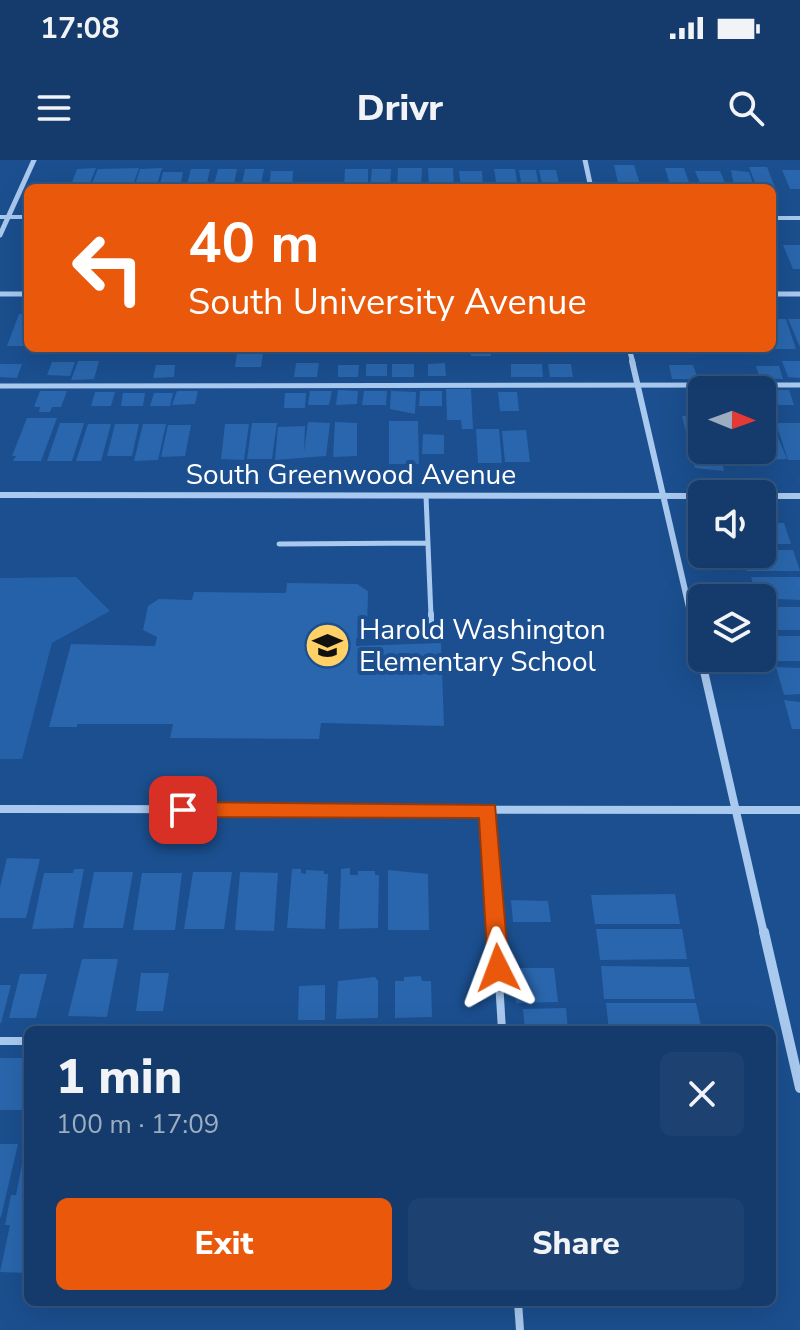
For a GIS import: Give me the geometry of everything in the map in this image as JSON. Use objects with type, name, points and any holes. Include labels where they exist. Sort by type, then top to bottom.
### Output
[{"type":"street","points":[[0,235],[34,160]]},
{"type":"street","points":[[585,160],[590,184]]},
{"type":"street","points":[[0,294],[24,294]]},
{"type":"street","points":[[776,294],[800,294]]},
{"type":"street","points":[[630,352],[800,1088]]},
{"type":"street","name":"South Greenwood Avenue","points":[[0,495],[688,496]]},
{"type":"street","points":[[776,496],[800,496]]},
{"type":"street","points":[[0,809],[800,810]]},
{"type":"lane","points":[[0,217],[24,217]]},
{"type":"lane","points":[[776,218],[800,218]]},
{"type":"lane","points":[[0,386],[800,385]]},
{"type":"lane","points":[[426,496],[431,621]]},
{"type":"lane","points":[[279,544],[428,543]]},
{"type":"lane","points":[[488,810],[502,1026]]},
{"type":"lane","points":[[0,1041],[24,1041]]},
{"type":"lane","points":[[518,1306],[520,1330]]},
{"type":"shaded area","points":[[76,577],[110,611],[52,643],[22,759],[0,759],[0,578]]},
{"type":"building","points":[[614,165],[634,165],[640,184],[618,184]]},
{"type":"building","points":[[749,167],[767,167],[774,184],[755,184]]},
{"type":"building","points":[[96,168],[90,184],[71,184],[77,169]]},
{"type":"building","points":[[139,168],[133,184],[92,184],[98,169]]},
{"type":"building","points":[[162,168],[157,184],[135,184],[140,169]]},
{"type":"building","points":[[398,168],[422,168],[421,184],[397,184]]},
{"type":"building","points":[[428,168],[453,168],[454,184],[429,184]]},
{"type":"building","points":[[665,168],[684,168],[690,184],[670,184]]},
{"type":"building","points":[[191,169],[210,169],[207,184],[187,184]]},
{"type":"building","points":[[218,169],[237,169],[234,184],[214,184]]},
{"type":"building","points":[[245,169],[264,169],[261,184],[242,184]]},
{"type":"building","points":[[345,169],[368,169],[368,184],[344,184]]},
{"type":"building","points":[[372,169],[391,169],[390,184],[370,184]]},
{"type":"building","points":[[494,169],[515,169],[517,184],[496,184]]},
{"type":"building","points":[[519,170],[536,170],[538,184],[521,184]]},
{"type":"building","points":[[539,170],[556,170],[559,184],[542,184]]},
{"type":"building","points":[[731,170],[749,172],[753,184],[734,184]]},
{"type":"building","points":[[782,170],[800,170],[800,189],[790,189]]},
{"type":"building","points":[[271,171],[293,171],[292,184],[269,184]]},
{"type":"building","points":[[459,171],[482,171],[483,184],[461,184]]},
{"type":"building","points":[[695,171],[720,171],[725,184],[700,184]]},
{"type":"building","points":[[163,172],[183,172],[181,184],[160,184]]},
{"type":"building","points":[[783,245],[800,245],[800,269],[793,269]]},
{"type":"building","points":[[19,314],[24,314],[24,346],[7,346]]},
{"type":"building","points":[[776,319],[786,319],[796,349],[776,349]]},
{"type":"building","points":[[788,319],[800,319],[800,347]]},
{"type":"building","points":[[470,352],[491,352],[491,356],[471,356]]},
{"type":"building","points":[[237,353],[263,353],[261,367],[235,367]]},
{"type":"building","points":[[78,361],[99,361],[94,379],[71,380]]},
{"type":"building","points":[[782,361],[800,361],[800,378],[788,377]]},
{"type":"building","points":[[52,362],[75,362],[70,376],[47,375]]},
{"type":"building","points":[[296,363],[319,363],[317,377],[294,377]]},
{"type":"building","points":[[445,363],[446,376],[428,376],[428,364]]},
{"type":"building","points":[[0,364],[22,364],[17,378],[0,377]]},
{"type":"building","points":[[366,364],[387,364],[387,376],[366,376]]},
{"type":"building","points":[[392,364],[414,364],[414,377],[392,377]]},
{"type":"building","points":[[511,364],[542,364],[543,377],[511,377]]},
{"type":"building","points":[[548,364],[571,364],[573,377],[550,377]]},
{"type":"building","points":[[156,365],[175,365],[174,377],[153,378]]},
{"type":"building","points":[[338,365],[359,365],[358,377],[338,377]]},
{"type":"building","points":[[669,365],[693,365],[697,376],[672,379]]},
{"type":"building","points":[[756,366],[779,366],[783,379],[776,379],[776,376],[759,376]]},
{"type":"building","points":[[446,389],[471,389],[473,429],[462,429],[461,420],[447,420]]},
{"type":"building","points":[[338,390],[358,391],[357,404],[336,405]]},
{"type":"building","points":[[776,390],[789,390],[794,405],[776,405]]},
{"type":"building","points":[[40,391],[67,391],[61,407],[52,407],[50,412],[39,412],[40,407],[34,407]]},
{"type":"building","points":[[177,391],[198,391],[195,404],[172,405]]},
{"type":"building","points":[[310,391],[332,391],[329,405],[308,405]]},
{"type":"building","points":[[364,391],[387,391],[386,405],[362,405]]},
{"type":"building","points":[[391,391],[416,392],[415,414],[390,409]]},
{"type":"building","points":[[420,391],[442,391],[442,406],[419,406]]},
{"type":"building","points":[[95,392],[115,392],[111,406],[91,406]]},
{"type":"building","points":[[498,392],[517,392],[519,411],[500,411]]},
{"type":"building","points":[[123,393],[145,393],[143,406],[121,406]]},
{"type":"building","points":[[154,393],[173,393],[170,406],[150,406]]},
{"type":"building","points":[[285,393],[306,393],[305,408],[284,408]]},
{"type":"building","points":[[682,416],[688,416],[688,440]]},
{"type":"building","points":[[27,418],[57,418],[41,461],[13,461],[16,456],[12,456]]},
{"type":"building","points":[[389,421],[418,421],[419,464],[389,464]]},
{"type":"building","points":[[308,422],[330,423],[326,456],[275,460],[278,427],[305,426],[304,452]]},
{"type":"building","points":[[335,422],[357,423],[357,456],[333,457]]},
{"type":"building","points":[[60,423],[84,423],[72,461],[47,461]]},
{"type":"building","points":[[252,423],[277,423],[272,459],[247,459]]},
{"type":"building","points":[[776,423],[800,423],[800,460],[788,460]]},
{"type":"building","points":[[88,424],[111,424],[101,461],[76,461]]},
{"type":"building","points":[[115,424],[139,424],[132,456],[107,456]]},
{"type":"building","points":[[143,424],[166,424],[158,460],[134,461]]},
{"type":"building","points":[[225,424],[249,424],[244,460],[221,459]]},
{"type":"building","points":[[168,425],[191,425],[185,456],[161,457]]},
{"type":"building","points":[[476,429],[499,429],[502,463],[478,463]]},
{"type":"building","points":[[526,430],[530,462],[505,462],[502,431]]},
{"type":"building","points":[[776,433],[787,459],[776,459]]},
{"type":"building","points":[[423,434],[444,435],[444,454],[422,454]]},
{"type":"building","points":[[694,464],[722,464],[724,471],[695,468]]},
{"type":"building","points":[[776,523],[784,523],[791,544],[776,544]]},
{"type":"building","points":[[776,550],[793,550],[800,571],[747,571],[746,568],[776,568]]},
{"type":"building","points":[[751,577],[800,577],[800,600],[776,599],[776,584],[753,584]]},
{"type":"building","points":[[287,583],[357,584],[368,591],[367,631],[356,639],[356,646],[441,643],[444,726],[321,723],[319,739],[170,738],[173,724],[49,727],[71,644],[155,646],[157,637],[143,630],[148,606],[159,599],[192,600],[194,592],[286,593]]},
{"type":"building","points":[[776,607],[800,607],[800,630],[776,630]]},
{"type":"building","points":[[776,636],[800,636],[800,661],[776,661]]},
{"type":"building","points":[[776,667],[800,668],[800,694],[784,695]]},
{"type":"building","points":[[784,700],[800,702],[800,729],[792,729]]},
{"type":"building","points":[[7,858],[40,859],[26,918],[0,918],[0,887]]},
{"type":"building","points":[[350,868],[350,875],[358,875],[358,871],[375,871],[375,875],[379,875],[378,928],[339,929],[341,869]]},
{"type":"building","points":[[74,869],[84,869],[73,928],[32,929],[44,873],[73,873]]},
{"type":"building","points":[[292,869],[301,869],[301,873],[306,874],[306,870],[328,874],[325,929],[287,928]]},
{"type":"building","points":[[388,870],[428,874],[429,930],[388,930]]},
{"type":"building","points":[[94,872],[133,872],[123,928],[83,928]]},
{"type":"building","points":[[193,872],[232,872],[224,929],[184,929]]},
{"type":"building","points":[[240,872],[278,873],[274,931],[235,930]]},
{"type":"building","points":[[142,873],[182,873],[175,930],[133,930]]},
{"type":"building","points":[[675,894],[680,924],[595,924],[591,895]]},
{"type":"building","points":[[511,900],[548,901],[551,922],[513,922]]},
{"type":"building","points":[[596,929],[682,929],[687,959],[600,960]]},
{"type":"building","points":[[82,959],[118,959],[107,1017],[68,1016]]},
{"type":"building","points":[[601,966],[689,967],[695,999],[604,999]]},
{"type":"building","points":[[512,968],[554,968],[558,1002],[516,1003]]},
{"type":"building","points":[[141,973],[169,973],[163,1011],[136,1011]]},
{"type":"building","points":[[20,974],[47,974],[36,1018],[9,1018]]},
{"type":"building","points":[[421,976],[422,981],[431,981],[432,1017],[395,1018],[395,981]]},
{"type":"building","points":[[375,977],[378,981],[378,1018],[336,1019],[338,981]]},
{"type":"building","points":[[0,985],[11,985],[1,1023],[0,1023]]},
{"type":"building","points":[[325,985],[325,1020],[298,1020],[299,986]]},
{"type":"building","points":[[606,1003],[696,1003],[701,1026],[609,1026]]},
{"type":"building","points":[[566,1008],[568,1026],[525,1026],[523,1009]]},
{"type":"building","points":[[0,1058],[24,1058],[22,1110],[0,1110]]},
{"type":"building","points":[[0,1144],[18,1144],[1,1217],[0,1217]]},
{"type":"building","points":[[24,1154],[24,1273],[0,1272],[10,1225],[5,1225],[11,1195],[16,1195]]},
{"type":"place","name":"Harold Washington Elementary School","points":[[328,645]]},
{"type":"route","points":[[183,810],[488,810],[498,968]]}]
